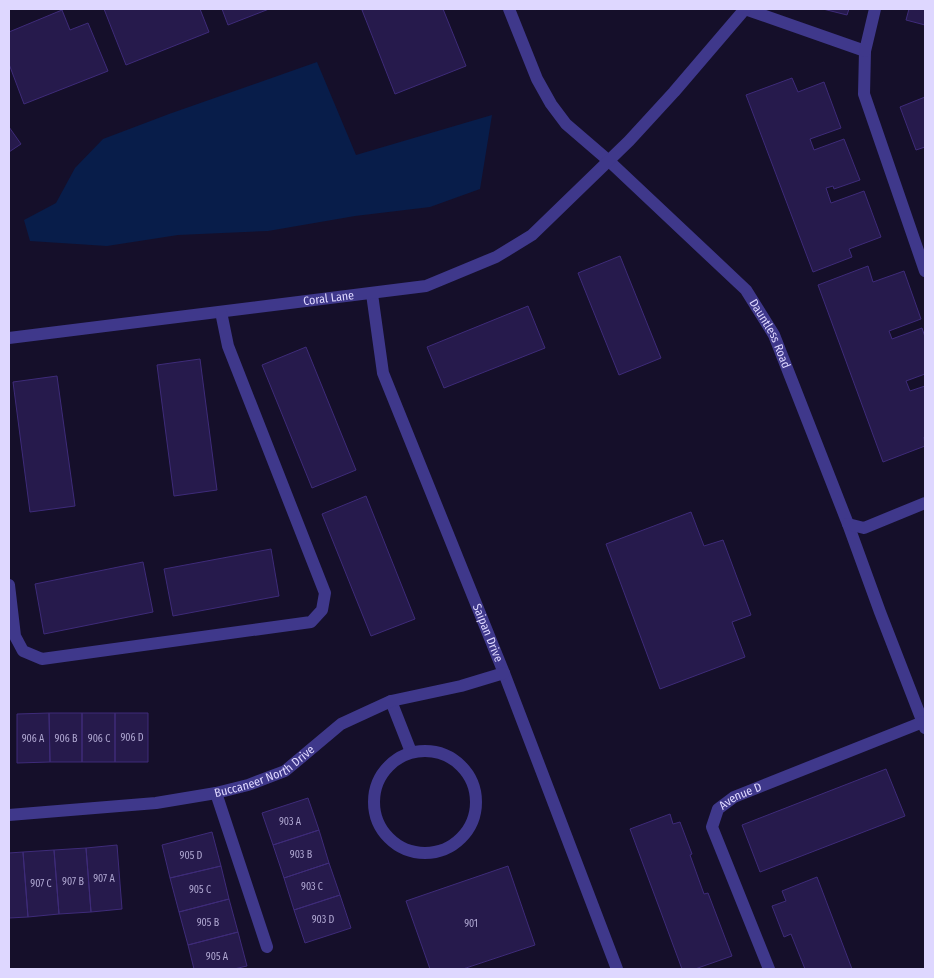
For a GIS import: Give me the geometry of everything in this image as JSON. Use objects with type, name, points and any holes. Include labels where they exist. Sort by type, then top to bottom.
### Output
[{"type":"street","name":"Dauntless Road","points":[[509,9],[537,79],[566,124],[746,290],[774,335],[924,725]]},
{"type":"street","name":"Coral Lane","points":[[9,338],[426,286],[496,257],[532,235],[608,161],[674,92],[744,9]]},
{"type":"street","points":[[744,9],[865,51]]},
{"type":"street","points":[[875,9],[865,51],[864,94],[925,271]]},
{"type":"street","name":"Saipan Drive","points":[[372,294],[383,373],[504,673],[617,969]]},
{"type":"street","points":[[9,585],[15,636],[23,651],[42,659],[311,622],[322,610],[325,593],[228,346],[221,312]]},
{"type":"street","points":[[848,524],[864,528],[925,503]]},
{"type":"street","name":"Buccaneer North Drive","points":[[9,815],[156,803],[216,793],[248,785],[285,771],[341,724],[391,701],[461,686],[504,673]]},
{"type":"street","points":[[391,701],[411,752]]},
{"type":"street","name":"Avenue D","points":[[769,969],[712,827],[718,809],[734,797],[924,725]]},
{"type":"street","points":[[429,750],[448,756],[464,768],[474,785],[477,805],[472,824],[460,840],[443,850],[423,854],[403,849],[386,837],[376,820],[372,799],[378,779],[391,763],[411,752],[429,750]]},
{"type":"street","points":[[216,793],[267,946]]},
{"type":"water","points":[[317,62],[356,155],[492,115],[480,189],[430,207],[355,216],[268,231],[178,235],[107,246],[30,241],[24,220],[56,203],[75,168],[103,139]]},
{"type":"building","points":[[104,9],[200,9],[209,32],[126,65]]},
{"type":"building","points":[[222,9],[269,9],[228,25]]},
{"type":"building","points":[[443,9],[466,66],[395,94],[362,10]]},
{"type":"building","points":[[823,9],[849,9],[847,15]]},
{"type":"building","points":[[909,9],[925,9],[925,25],[906,20]]},
{"type":"building","points":[[62,10],[70,30],[88,23],[108,71],[24,104],[9,64],[9,32]]},
{"type":"building","points":[[792,78],[798,92],[824,82],[841,128],[810,139],[814,150],[844,139],[860,180],[834,189],[833,186],[826,188],[831,203],[864,191],[881,237],[849,249],[852,257],[813,272],[746,95]]},
{"type":"building","points":[[925,97],[925,147],[916,150],[900,107]]},
{"type":"building","points":[[9,127],[21,144],[9,152]]},
{"type":"building","points":[[620,256],[661,358],[619,375],[578,273]]},
{"type":"building","points":[[868,266],[873,282],[904,271],[921,319],[889,331],[892,339],[922,328],[925,337],[925,374],[906,381],[910,391],[925,386],[925,446],[883,462],[818,285]]},
{"type":"building","points":[[528,306],[545,348],[444,388],[427,347]]},
{"type":"building","points":[[306,347],[356,470],[312,488],[262,365]]},
{"type":"building","points":[[200,359],[217,490],[174,496],[157,365]]},
{"type":"building","points":[[57,376],[75,506],[30,512],[13,382]]},
{"type":"building","points":[[366,496],[415,619],[371,636],[322,514]]},
{"type":"building","points":[[691,512],[704,546],[723,540],[751,615],[732,622],[745,657],[660,689],[606,544]]},
{"type":"building","points":[[271,549],[279,596],[173,616],[164,569]]},
{"type":"building","points":[[143,562],[153,612],[44,634],[35,584]]},
{"type":"building","points":[[49,713],[82,713],[82,762],[50,762]]},
{"type":"building","points":[[49,713],[50,762],[17,763],[17,714]]},
{"type":"building","points":[[82,713],[115,713],[115,762],[82,762]]},
{"type":"building","points":[[115,713],[148,713],[148,762],[115,762]]},
{"type":"building","points":[[886,769],[905,816],[760,872],[742,825]]},
{"type":"building","points":[[308,798],[319,830],[273,845],[262,813]]},
{"type":"building","points":[[670,814],[673,824],[680,822],[704,894],[708,893],[732,956],[695,969],[682,969],[630,829]]},
{"type":"building","points":[[319,830],[329,863],[284,878],[273,845]]},
{"type":"building","points":[[212,832],[221,866],[170,878],[162,845]]},
{"type":"building","points":[[117,845],[122,909],[91,912],[86,848]]},
{"type":"building","points":[[86,848],[91,912],[59,914],[54,850]]},
{"type":"building","points":[[54,850],[59,914],[28,917],[23,852]]},
{"type":"building","points":[[23,852],[28,917],[9,918],[9,853]]},
{"type":"building","points":[[329,863],[340,895],[294,910],[284,878]]},
{"type":"building","points":[[221,866],[229,899],[179,912],[170,878]]},
{"type":"building","points":[[508,866],[535,945],[463,969],[430,969],[406,901]]},
{"type":"building","points":[[817,877],[852,969],[805,969],[791,934],[784,937],[772,906],[786,901],[782,891]]},
{"type":"building","points":[[340,895],[351,928],[305,943],[294,910]]},
{"type":"building","points":[[229,899],[238,932],[188,945],[179,912]]},
{"type":"building","points":[[238,932],[247,966],[234,969],[194,969],[188,945]]}]
